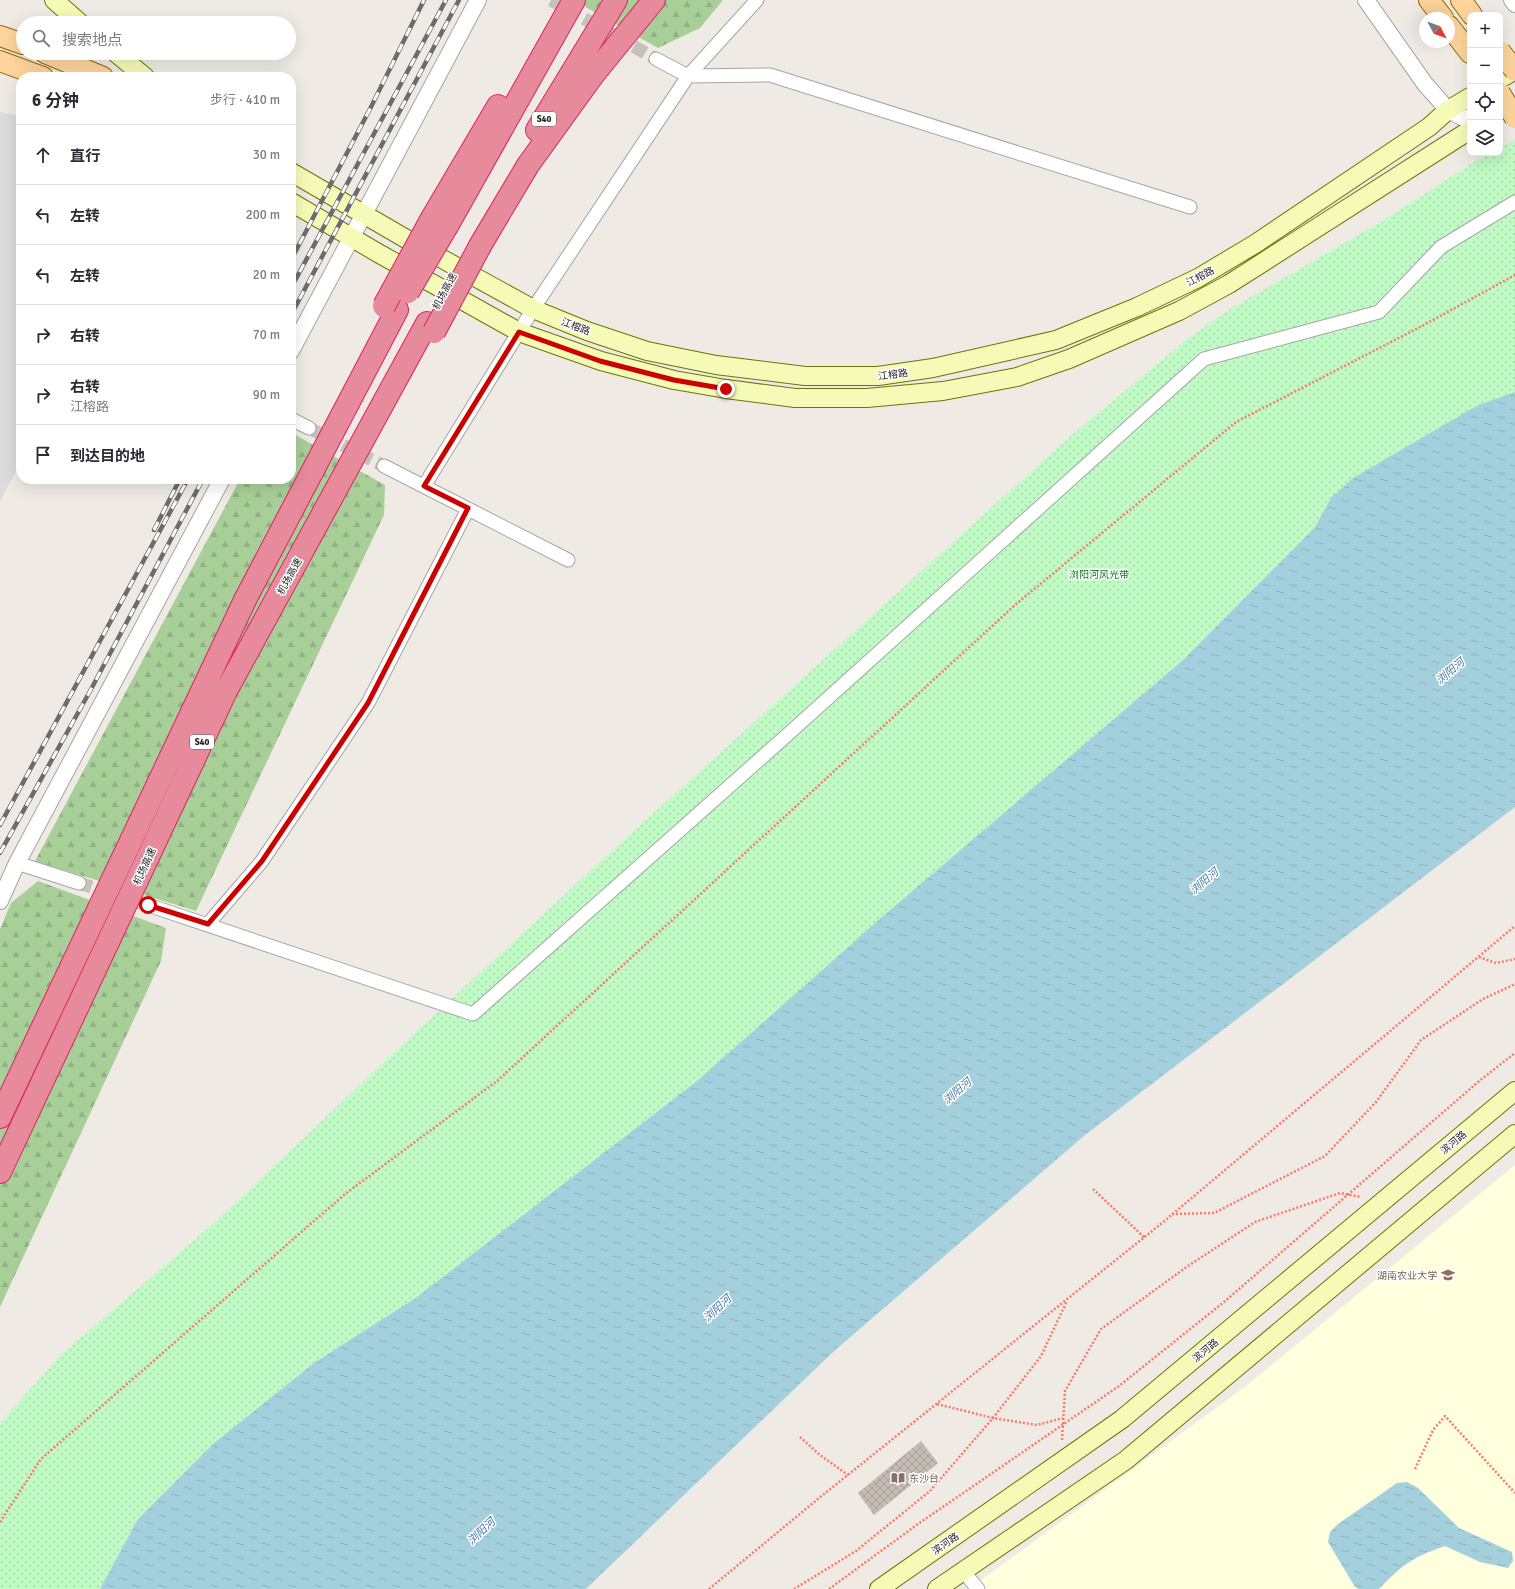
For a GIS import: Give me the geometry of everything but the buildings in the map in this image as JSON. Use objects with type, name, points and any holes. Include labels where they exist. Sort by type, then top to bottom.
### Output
[{"type":"highway","points":[[440,222],[560,0]]},
{"type":"highway","name":"S40","points":[[0,1117],[246,598],[342,415],[391,308],[440,222],[574,0]]},
{"type":"highway","name":"机场高速","points":[[0,1172],[226,691],[276,600],[431,328],[476,241],[616,0]]},
{"type":"highway","points":[[476,241],[528,165],[593,75],[654,0]]},
{"type":"main road","points":[[54,0],[72,16]]},
{"type":"main road","points":[[1429,0],[1438,12]]},
{"type":"main road","points":[[1461,0],[1470,12]]},
{"type":"main road","points":[[1455,34],[1467,50]]},
{"type":"main road","points":[[0,36],[16,42]]},
{"type":"main road","points":[[1503,55],[1515,70],[1503,77]]},
{"type":"main road","points":[[62,60],[92,72]]},
{"type":"main road","points":[[125,60],[140,72]]},
{"type":"main road","points":[[0,61],[30,72]]},
{"type":"main road","points":[[1503,98],[1515,118]]},
{"type":"main road","name":"江榕路","points":[[296,175],[364,215],[533,309],[587,331],[646,351],[716,365],[805,376],[878,376],[933,368],[989,357],[1056,340],[1137,307],[1198,278],[1255,244],[1429,127],[1448,110],[1467,99]]},
{"type":"main road","points":[[1503,111],[1515,104]]},
{"type":"main road","name":"江榕路","points":[[296,205],[519,332],[600,361],[674,380],[795,398],[866,398],[942,392],[1017,377],[1076,356],[1179,311],[1229,284],[1467,132]]},
{"type":"main road","name":"滨河路","points":[[879,1589],[1060,1464],[1122,1419],[1515,1091]]},
{"type":"main road","points":[[937,1589],[1126,1460],[1515,1134]]},
{"type":"street","points":[[296,342],[478,0]]},
{"type":"street","points":[[424,486],[533,309],[688,76],[757,0]]},
{"type":"street","points":[[1366,0],[1426,84],[1448,110],[1468,120]]},
{"type":"street","points":[[1512,0],[1515,4]]},
{"type":"street","points":[[656,59],[688,76],[770,75],[1190,207]]},
{"type":"street","points":[[148,905],[473,1014],[780,742],[1204,359],[1379,312],[1441,247],[1515,202]]},
{"type":"street","points":[[296,422],[309,428]]},
{"type":"street","points":[[384,466],[568,560]]},
{"type":"street","points":[[0,901],[17,863],[219,484]]},
{"type":"street","points":[[208,924],[262,861],[368,703],[468,508]]},
{"type":"street","points":[[17,863],[79,883]]},
{"type":"street","points":[[963,1571],[978,1589]]},
{"type":"path","points":[[0,1522],[41,1459],[345,1194],[497,1081],[1015,605],[1236,422],[1422,326],[1515,275]]},
{"type":"path","points":[[709,1589],[1144,1237],[1515,926]]},
{"type":"path","points":[[1478,957],[1496,963],[1515,959]]},
{"type":"path","points":[[1171,1214],[1214,1213],[1325,1156],[1376,1102],[1421,1040],[1483,999],[1515,984]]},
{"type":"path","points":[[829,1589],[1119,1386],[1224,1302],[1478,1082],[1515,1053]]},
{"type":"path","points":[[1093,1189],[1144,1237]]},
{"type":"path","points":[[1060,1464],[1065,1391],[1101,1329],[1188,1266],[1255,1222],[1340,1193],[1383,1201]]},
{"type":"path","points":[[794,1589],[856,1551],[930,1491],[993,1418],[1040,1356],[1068,1299]]},
{"type":"path","points":[[937,1404],[993,1418],[1038,1425],[1063,1418]]},
{"type":"path","points":[[1416,1469],[1433,1430],[1445,1416],[1515,1493]]},
{"type":"path","points":[[800,1437],[820,1455],[848,1475]]},
{"type":"shaded area","points":[[0,112],[16,115],[16,471],[0,501]]},
{"type":"shaded area","name":"湖南农业大学","points":[[1515,1165],[1515,1589],[969,1589],[1246,1386]]},
{"type":"green space","points":[[573,0],[723,0],[700,28],[658,48]]},
{"type":"green space","name":"浏阳河风光带","points":[[1515,140],[1515,392],[1478,405],[1331,498],[1315,527],[1183,660],[882,917],[697,1081],[417,1297],[314,1363],[213,1444],[138,1519],[100,1589],[0,1589],[0,1423],[62,1354],[212,1225],[416,1032],[612,851],[1072,435],[1190,337],[1230,309],[1381,222],[1476,161],[1485,156],[1503,156],[1503,146]]},
{"type":"green space","points":[[296,435],[385,485],[384,515],[196,911],[35,861],[237,484],[296,484]]},
{"type":"green space","points":[[38,881],[166,928],[161,961],[0,1307],[0,929],[11,903]]},
{"type":"water","name":"浏阳河","points":[[1515,392],[1515,807],[1085,1135],[833,1352],[586,1589],[100,1589],[138,1519],[213,1444],[314,1363],[417,1297],[697,1081],[882,917],[1183,660],[1315,527],[1331,498],[1353,478],[1478,405]]},
{"type":"water","points":[[1407,1482],[1418,1488],[1459,1528],[1512,1552],[1513,1561],[1508,1568],[1480,1562],[1445,1546],[1416,1558],[1402,1568],[1379,1589],[1359,1589],[1355,1587],[1328,1542],[1330,1532],[1338,1524],[1397,1483]]},
{"type":"tunnel","points":[[551,0],[656,59]]},
{"type":"tunnel","points":[[309,428],[384,466]]},
{"type":"tunnel","points":[[79,883],[148,905]]},
{"type":"railway","points":[[296,250],[371,107],[424,0]]},
{"type":"railway","points":[[296,279],[446,0]]},
{"type":"railway","points":[[296,306],[459,0]]},
{"type":"railway","points":[[154,530],[177,484]]},
{"type":"railway","points":[[0,825],[185,484]]},
{"type":"railway","points":[[0,853],[89,693],[200,484]]},
{"type":"place","name":"湖南农业大学","points":[[1448,1275]]},
{"type":"place","name":"东沙台","points":[[898,1478]]},
{"type":"route","points":[[148,905],[208,924],[262,861],[368,703],[468,508],[424,486],[519,332],[600,361],[674,380],[726,389]]}]
